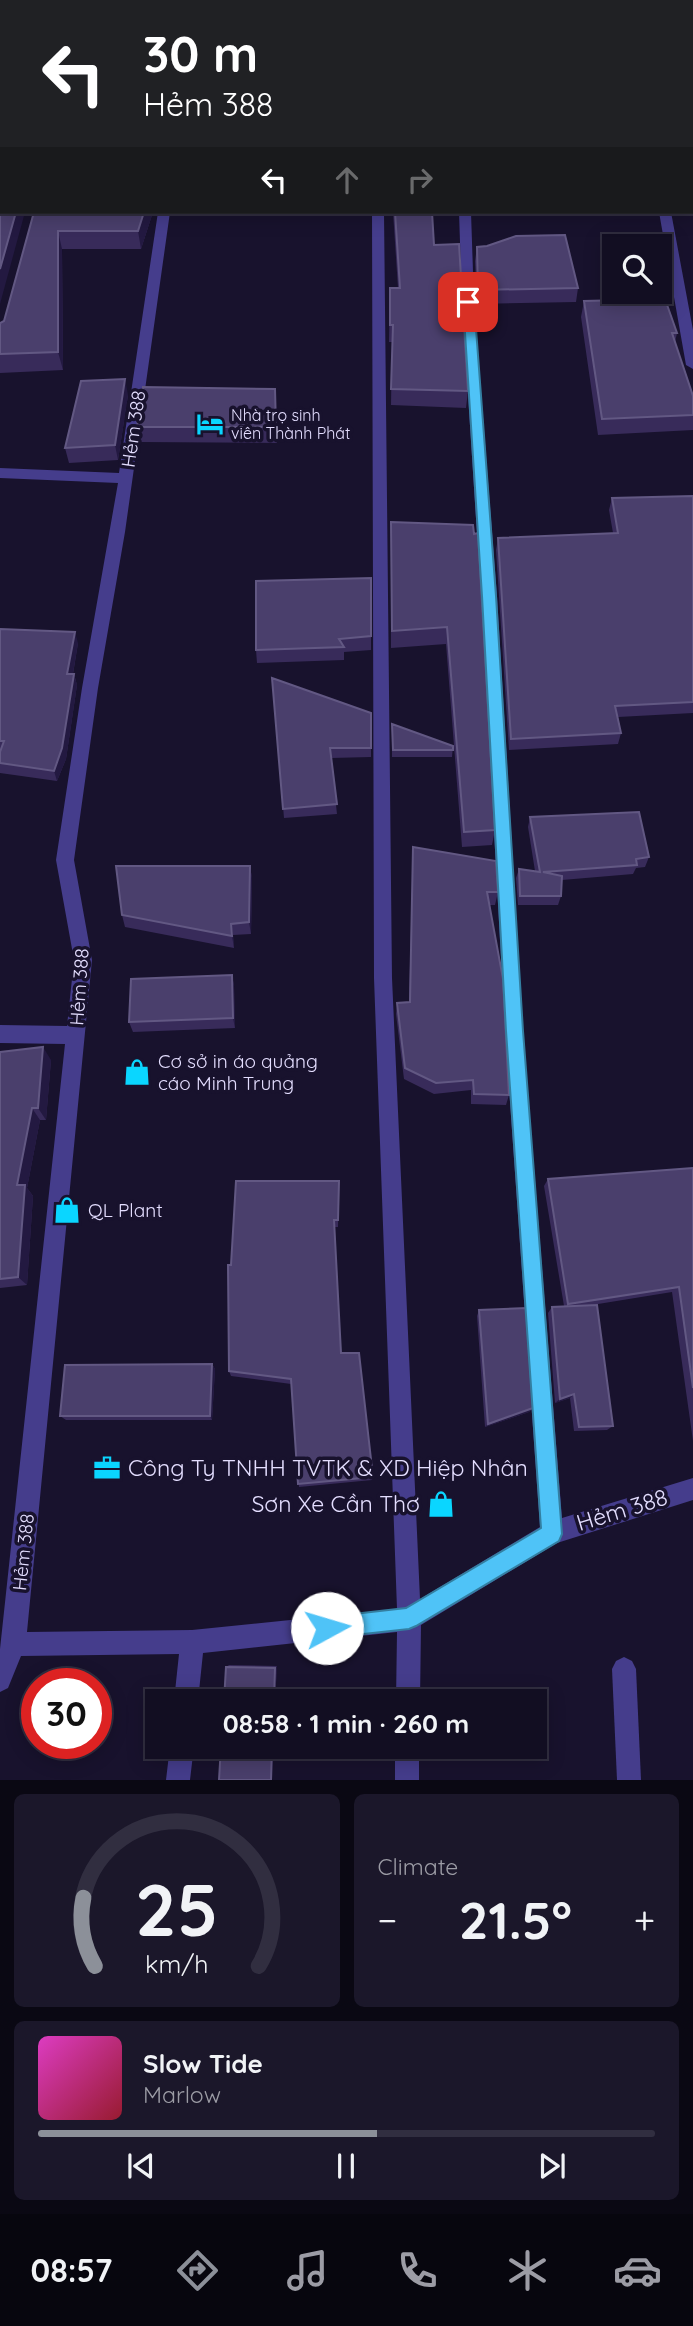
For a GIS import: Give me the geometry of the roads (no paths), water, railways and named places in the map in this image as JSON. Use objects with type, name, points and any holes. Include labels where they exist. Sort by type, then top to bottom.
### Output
[{"type":"street","name":"Hẻm 388","points":[[0,1680],[14,1644],[83,939],[65,883],[65,860],[90,688],[126,478],[164,214]]},
{"type":"street","points":[[378,214],[383,978],[409,1619],[408,1689]]},
{"type":"street","name":"Hẻm 388","points":[[465,214],[468,302],[489,596],[514,1031],[552,1534]]},
{"type":"street","points":[[665,214],[693,365]]},
{"type":"street","points":[[0,473],[126,478]]},
{"type":"street","points":[[0,1034],[75,1035]]},
{"type":"street","name":"Hẻm 388","points":[[14,1644],[192,1642],[409,1619],[552,1534],[693,1489]]},
{"type":"street","points":[[187,1689],[192,1642]]},
{"type":"street","points":[[624,1669],[629,1780]]},
{"type":"street","points":[[178,1780],[180,1759]]},
{"type":"street","points":[[407,1759],[407,1780]]},
{"type":"place","name":"Nhà trọ sinh viên Thành Phát","points":[[210,424]]},
{"type":"place","name":"Cơ sở in áo quảng cáo Minh Trung","points":[[137,1072]]},
{"type":"place","name":"QL Plant","points":[[67,1210]]},
{"type":"place","name":"Công Ty TNHH TVTK & XD Hiệp Nhân","points":[[107,1468]]},
{"type":"place","name":"Sơn Xe Cần Thơ","points":[[441,1504]]}]
